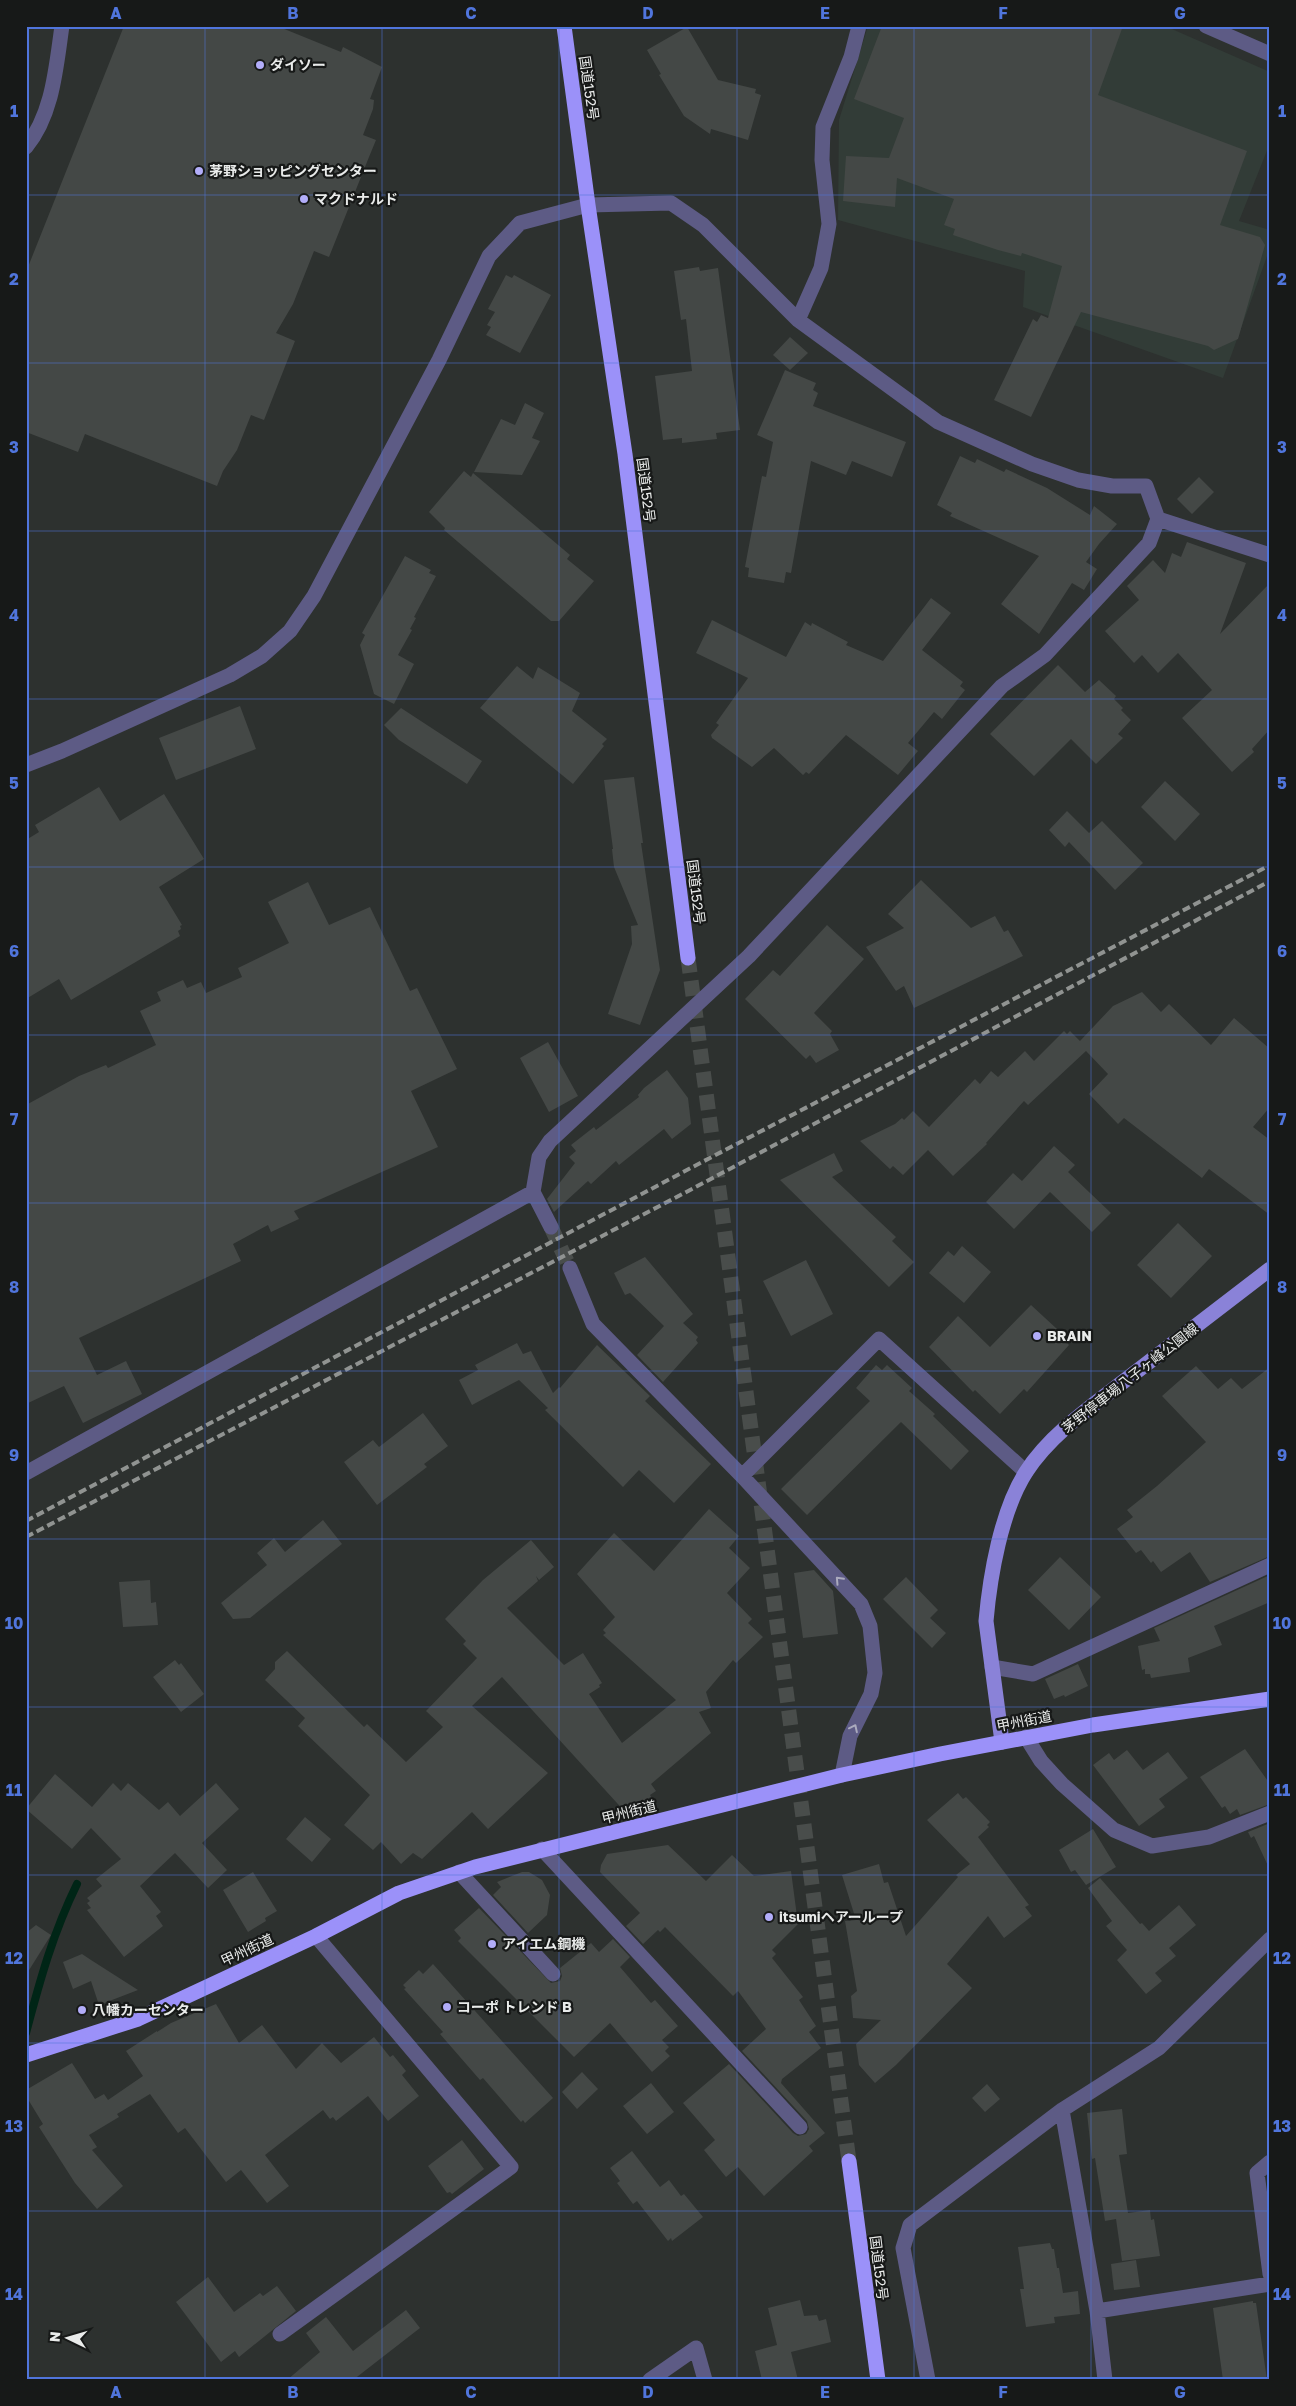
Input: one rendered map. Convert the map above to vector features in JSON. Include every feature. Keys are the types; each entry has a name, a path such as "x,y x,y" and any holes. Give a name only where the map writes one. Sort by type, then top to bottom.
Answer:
{"highway":[{"name":"国道152号","path":"564,26 625,454 688,958"},
{"name":"甲州街道","path":"26,2055 138,2019 316,1936 399,1892 459,1872 542,1849 842,1775 1093,1725 1270,1699"},
{"name":"国道152号","path":"849,2161 878,2380"}],"main road":[{"name":"茅野停車場八子ヶ峰公園線","path":"1002,1742 986,1621 995,1558 1006,1517 1026,1472 1067,1426 1270,1268"}],"street":[{"path":"26,147 34,138 49,102 62,26"},
{"path":"798,320 822,268 829,224 822,160 822,127 851,57 859,26"},
{"path":"1206,26 1270,54"},
{"path":"26,765 62,751 230,675 262,656 290,631 314,596 438,360 489,256 520,223 588,205 671,203 703,224 798,320 938,422 1032,464 1078,480 1112,486 1146,486 1158,519 1149,543 1045,655 1002,686 749,956 550,1141 539,1157 533,1192 551,1227"},
{"path":"1158,519 1270,555"},
{"path":"26,1473 533,1192"},
{"path":"570,1268 593,1324 742,1476 861,1604 870,1626 875,1673 871,1694 850,1736 842,1775"},
{"path":"742,1476 879,1339 1026,1472"},
{"path":"992,1667 1033,1674 1270,1565"},
{"path":"1026,1737 1041,1761 1062,1784 1114,1830 1152,1846 1208,1837 1270,1813"},
{"path":"542,1849 800,2126"},
{"path":"459,1872 552,1974"},
{"path":"280,2334 511,2167 316,1936"},
{"path":"928,2380 903,2248 910,2225 1062,2110 1158,2048 1270,1939"},
{"path":"1062,2110 1097,2311 1105,2380"},
{"path":"1270,2162 1257,2173 1270,2274"},
{"path":"1097,2311 1270,2284"},
{"path":"650,2380 696,2348 705,2380"}],"shaded area":[{"path":"868,26 1165,26 1270,72 1270,143 1239,221 1270,230 1270,248 1223,378 1023,307 1025,271 838,220 839,120"}],"building":[{"name":"茅野ショッピングセンター","path":"124,26 277,26 341,52 343,47 382,67 370,99 374,100 373,109 363,135 376,140 329,257 314,251 293,304 276,333 295,341 264,420 251,415 237,450 223,471 217,486 85,434 78,452 26,432 26,272"},
{"path":"882,26 1123,26 1098,95 1247,151 1220,225 1260,237 1265,245 1238,339 1214,350 1208,346 1081,312 1031,417 994,400 1033,319 1037,322 1041,315 1048,318 1062,266 1022,253 1021,256 998,250 953,235 955,229 944,225 954,199 897,178 895,207 843,201 846,156 889,158 904,118 854,99"},
{"path":"687,27 718,80 756,89 755,93 761,95 748,140 711,129 710,134 684,116 659,75 661,74 647,50"},
{"path":"699,267 700,271 718,268 740,430 716,433 717,439 682,443 682,438 663,440 655,376 692,371 686,319 681,320 674,271"},
{"path":"506,275 512,278 514,275 551,295 520,353 486,335 491,327 487,325 495,312 488,309"},
{"path":"790,337 808,353 790,370 773,355"},
{"path":"785,370 816,383 813,390 818,393 813,406 906,442 892,477 852,461 846,475 811,461 791,573 786,572 784,583 748,577 749,568 745,567 762,476 766,477 773,442 757,435"},
{"path":"525,403 544,413 532,438 540,441 522,475 474,472 501,419 515,425"},
{"path":"960,456 975,463 977,459 1004,472 1006,469 1047,488 1090,515 1094,506 1117,524 1086,562 1097,569 1084,590 1072,583 1039,634 1001,604 1039,556 950,516 952,513 937,505"},
{"path":"464,471 471,477 473,473 570,555 567,559 594,581 559,621 551,621 444,530 445,528 429,512"},
{"path":"1199,477 1214,492 1192,514 1177,499"},
{"path":"1187,542 1246,563 1220,634 1270,583 1270,729 1252,749 1254,752 1232,772 1182,718 1212,690 1178,653 1158,673 1142,655 1134,663 1105,631 1139,600 1127,586 1153,560 1165,573 1172,553 1181,557"},
{"path":"405,556 431,570 429,573 436,576 414,617 416,618 410,629 412,630 398,655 414,664 394,704 374,694 360,645 365,635 362,633"},
{"path":"931,598 951,613 922,650 963,682 960,686 965,690 942,719 934,712 908,743 918,751 898,775 846,735 809,774 806,772 803,775 774,748 752,767 712,738 711,735 719,725 716,723 748,678 696,653 712,620 786,657 805,622 811,626 812,623 848,642 846,645 883,661"},
{"path":"1058,665 1085,692 1099,680 1116,696 1114,699 1131,720 1118,734 1123,738 1096,764 1071,739 1034,776 990,734"},
{"path":"517,666 533,679 538,667 580,693 572,711 607,739 602,744 604,746 573,784 480,708"},
{"path":"240,706 256,749 176,780 159,738"},
{"path":"401,708 482,761 467,784 399,740 384,725"},
{"path":"634,777 643,843 641,843 660,970 640,1025 608,1014 632,944 631,926 638,925 614,867 604,780"},
{"path":"1165,781 1200,814 1175,841 1141,807"},
{"path":"99,787 120,821 164,794 204,859 159,887 182,925 178,931 180,936 71,1000 59,979 26,999 26,840 39,832 35,825"},
{"path":"1067,811 1089,833 1102,821 1143,863 1115,890 1069,842 1065,847 1049,830"},
{"path":"921,880 971,928 995,916 1004,932 1008,930 1023,956 914,1008 904,986 896,991 866,947 904,928 888,914"},
{"path":"308,882 329,925 370,907 410,991 417,988 457,1069 411,1091 438,1147 294,1211 299,1219 271,1232 268,1225 233,1244 241,1261 79,1338 97,1375 126,1361 142,1394 83,1423 64,1386 26,1404 26,1105 79,1076 106,1065 108,1068 156,1045 140,1011 161,1001 157,992 183,980 187,988 201,982 206,993 242,977 238,968 289,943 268,902"},
{"path":"827,925 864,959 814,1013 832,1031 830,1034 839,1050 816,1063 810,1055 806,1059 745,999 773,970 780,976"},
{"path":"1142,992 1161,1012 1169,1004 1211,1045 1234,1018 1270,1049 1270,1107 1253,1127 1270,1140 1270,1215 1209,1169 1202,1178 1124,1118 1118,1124 1089,1094 1108,1074 1086,1051 1028,1105 1024,1101 987,1144 953,1176 928,1150 903,1175 893,1166 890,1169 860,1141 895,1124 902,1118 904,1120 913,1111 929,1127 975,1079 980,1084 991,1071 998,1077 1025,1051 1034,1061 1064,1031 1067,1034 1070,1031 1080,1041 1113,1006"},
{"path":"548,1042 578,1096 549,1112 520,1058"},
{"path":"667,1070 688,1098 691,1124 672,1139 664,1129 619,1165 616,1161 591,1184 588,1181 554,1212 547,1199 575,1163 569,1157 576,1151 571,1145 594,1127 596,1130 639,1097 638,1095 644,1088"},
{"path":"1054,1146 1075,1165 1068,1172 1111,1213 1092,1232 1050,1192 1014,1229 986,1202 1013,1173 1022,1181"},
{"path":"834,1153 843,1171 832,1177 896,1237 892,1241 914,1262 889,1287 780,1180"},
{"path":"1178,1223 1212,1256 1171,1298 1137,1265"},
{"path":"962,1246 991,1272 964,1303 929,1273 948,1251 954,1256"},
{"path":"645,1257 693,1314 683,1323 698,1337 696,1340 698,1343 663,1382 637,1355 664,1326 630,1293 625,1295 614,1273"},
{"path":"806,1260 833,1314 791,1336 763,1281"},
{"path":"1031,1305 1070,1341 1067,1343 1069,1345 1027,1392 1024,1389 1000,1414 975,1390 973,1392 929,1347 958,1316 990,1347"},
{"path":"517,1343 523,1354 531,1351 553,1393 560,1388 597,1345 650,1396 645,1401 711,1464 674,1503 639,1470 623,1487 545,1410 548,1408 519,1380 472,1405 459,1380 478,1370 475,1365"},
{"path":"876,1365 882,1370 887,1365 912,1388 909,1391 935,1414 933,1416 969,1451 951,1470 901,1422 807,1515 781,1489 870,1401 856,1388"},
{"path":"1196,1366 1218,1389 1231,1378 1242,1389 1270,1367 1270,1556 1210,1582 1190,1552 1161,1572 1141,1550 1136,1553 1117,1529 1133,1517 1127,1510 1206,1442 1162,1396"},
{"path":"423,1413 448,1446 424,1464 427,1467 377,1505 344,1462 373,1440 379,1447"},
{"path":"709,1509 739,1536 729,1548 750,1568 727,1593 752,1619 748,1623 763,1637 736,1663 733,1660 706,1692 711,1708 699,1712 711,1733 651,1784 656,1791 650,1795 653,1800 627,1814 502,1677 472,1706 548,1773 488,1829 472,1812 422,1859 413,1853 401,1864 381,1842 373,1850 344,1825 370,1795 298,1726 305,1718 265,1680 275,1669 275,1662 287,1651 364,1727 367,1724 406,1762 443,1727 426,1711 477,1658 463,1644 466,1641 445,1619 483,1580 531,1540 554,1567 539,1580 536,1576 538,1581 507,1608 564,1665 583,1653 602,1683 599,1685 600,1687 589,1694 622,1743 676,1700 603,1635 606,1633 603,1630 615,1617 577,1574 614,1533 654,1571"},
{"path":"323,1520 342,1544 250,1618 233,1619 221,1603 267,1565 257,1553 274,1538 285,1552"},
{"path":"1060,1557 1101,1597 1069,1630 1028,1590"},
{"path":"814,1570 833,1591 838,1634 803,1638 794,1573"},
{"path":"1270,1575 1270,1602 1214,1626 1222,1645 1188,1658 1190,1672 1151,1678 1150,1674 1145,1674 1145,1669 1142,1670 1138,1646 1160,1641 1154,1628"},
{"path":"906,1577 938,1610 930,1618 946,1633 932,1648 883,1599"},
{"path":"150,1580 151,1603 156,1602 158,1625 123,1627 119,1582"},
{"path":"175,1660 179,1665 181,1663 204,1694 181,1712 153,1677"},
{"path":"1078,1664 1088,1686 1065,1697 1064,1695 1054,1699 1045,1679"},
{"path":"1245,1749 1270,1784 1270,1804 1240,1815 1237,1809 1230,1814 1225,1806 1222,1808 1200,1777"},
{"path":"1127,1750 1143,1770 1168,1752 1188,1778 1159,1799 1165,1807 1139,1826 1093,1765 1109,1753 1114,1760"},
{"path":"55,1774 92,1807 113,1783 121,1791 128,1783 159,1810 168,1802 180,1816 216,1783 239,1809 202,1843 227,1870 208,1888 175,1853 140,1886 161,1912 156,1916 163,1926 124,1957 87,1910 91,1908 87,1903 90,1901 87,1898 102,1886 96,1879 121,1859 91,1828 72,1849 26,1809"},
{"path":"958,1793 963,1799 966,1797 990,1822 987,1825 989,1827 978,1837 1029,1905 1025,1907 1032,1916 1004,1938 988,1916 947,1964 972,1988 896,2065 875,2083 859,2065 856,2044 881,2020 853,2018 851,1996 857,1991 845,1921 856,1920 842,1875 879,1864 884,1883 888,1882 906,1936 958,1877 956,1875 970,1864 927,1820"},
{"path":"305,1817 331,1839 312,1862 286,1839"},
{"path":"1270,1823 1270,1870 1254,1836 1251,1838 1248,1832"},
{"path":"1093,1829 1116,1867 1086,1885 1075,1870 1071,1872 1059,1850"},
{"path":"668,1845 706,1881 732,1855 754,1876 791,1871 798,1924 772,1950 776,1954 772,1958 803,1997 799,2000 816,2026 809,2032 821,2048 782,2079 781,2083 825,2133 809,2146 813,2151 764,2196 738,2167 726,2177 704,2150 715,2140 683,2103 729,2064 793,2133 798,2136 806,2134 809,2129 807,2121 742,2051 766,2029 738,1991 733,1996 665,1927 660,1932 658,1930 643,1944 626,1926 640,1913 600,1872 601,1865 607,1854"},
{"path":"253,1872 277,1911 265,1918 266,1921 248,1932 223,1890"},
{"path":"522,1872 529,1872 542,1880 550,1895 547,1915 528,1933 493,1895 501,1887 497,1882"},
{"path":"1100,1878 1140,1924 1142,1923 1149,1931 1179,1905 1196,1925 1169,1948 1176,1956 1155,1973 1162,1981 1146,1994 1117,1960 1127,1950 1106,1926 1112,1921 1088,1888"},
{"path":"479,1908 551,1983 560,1981 562,1976 560,1968 591,1943 599,1952 613,1939 630,1957 620,1967 651,2003 655,2000 678,2026 662,2040 669,2047 665,2051 670,2056 652,2072 610,2023 574,2057 458,1941 461,1938 454,1930"},
{"path":"36,1925 51,1935 26,1975 26,1933"},
{"path":"82,1954 138,1990 99,2005 91,1981 73,1989 63,1962"},
{"path":"433,1964 553,2098 525,2123 523,2120 521,2122 483,2078 480,2080 440,2034 443,2032 404,1989 406,1988 403,1985 419,1970 423,1974"},
{"path":"216,2004 239,2043 262,2025 296,2069 322,2043 341,2063 374,2037 390,2057 393,2055 406,2071 402,2075 419,2096 388,2121 368,2096 336,2121 333,2117 330,2119 323,2110 265,2155 289,2186 267,2203 241,2170 226,2182 185,2128 178,2133 150,2094 117,2114 119,2117 89,2135 97,2147 92,2150 123,2186 97,2209 75,2183 39,2127 43,2124 26,2096 26,2090 72,2063 95,2099 104,2094 108,2100 143,2076 126,2051 171,2023"},
{"path":"582,2072 598,2089 577,2109 562,2092"},
{"path":"651,2083 674,2112 647,2134 623,2106"},
{"path":"987,2084 1000,2099 985,2112 972,2098"},
{"path":"1122,2109 1127,2154 1119,2155 1128,2213 1150,2210 1151,2220 1154,2219 1160,2256 1122,2261 1116,2219 1105,2221 1095,2158 1092,2159 1087,2113"},
{"path":"462,2140 484,2169 452,2194 450,2192 447,2193 428,2166"},
{"path":"632,2151 660,2187 669,2180 681,2196 684,2194 703,2217 672,2241 671,2238 668,2241 637,2201 633,2204 617,2183 620,2181 610,2168"},
{"path":"1050,2243 1052,2249 1054,2249 1057,2268 1059,2268 1063,2293 1078,2291 1080,2314 1054,2317 1055,2323 1026,2327 1020,2289 1024,2289 1018,2247"},
{"path":"1136,2260 1140,2287 1114,2290 1111,2264"},
{"path":"208,2277 234,2312 260,2293 263,2296 277,2286 296,2311 239,2357 235,2351 221,2362 176,2302"},
{"path":"800,2300 804,2316 817,2315 819,2321 826,2319 831,2342 791,2352 798,2380 762,2380 755,2351 777,2345 768,2308"},
{"path":"1253,2301 1253,2303 1256,2303 1267,2380 1223,2380 1213,2308"},
{"path":"406,2310 420,2328 353,2380 287,2380 320,2352 306,2333 326,2317 353,2351"}],"waterway":[{"path":"26,2033 54,1939 77,1884"}],"tunnel":[{"path":"688,958 849,2161"},
{"path":"551,1227 570,1268"}],"railway":[{"path":"26,1521 685,1171 1270,865"},
{"path":"26,1537 692,1189 1270,881"}],"place":[{"name":"ダイソー","path":"260,65"},
{"name":"茅野ショッピングセンター","path":"199,171"},
{"name":"マクドナルド","path":"304,199"},
{"name":"BRAIN","path":"1037,1336"},
{"name":"itsumiヘアーループ","path":"769,1917"},
{"name":"アイエム鋼機","path":"492,1944"},
{"name":"コーポ トレンド B","path":"447,2007"},
{"name":"八幡カーセンター","path":"82,2010"}]}
